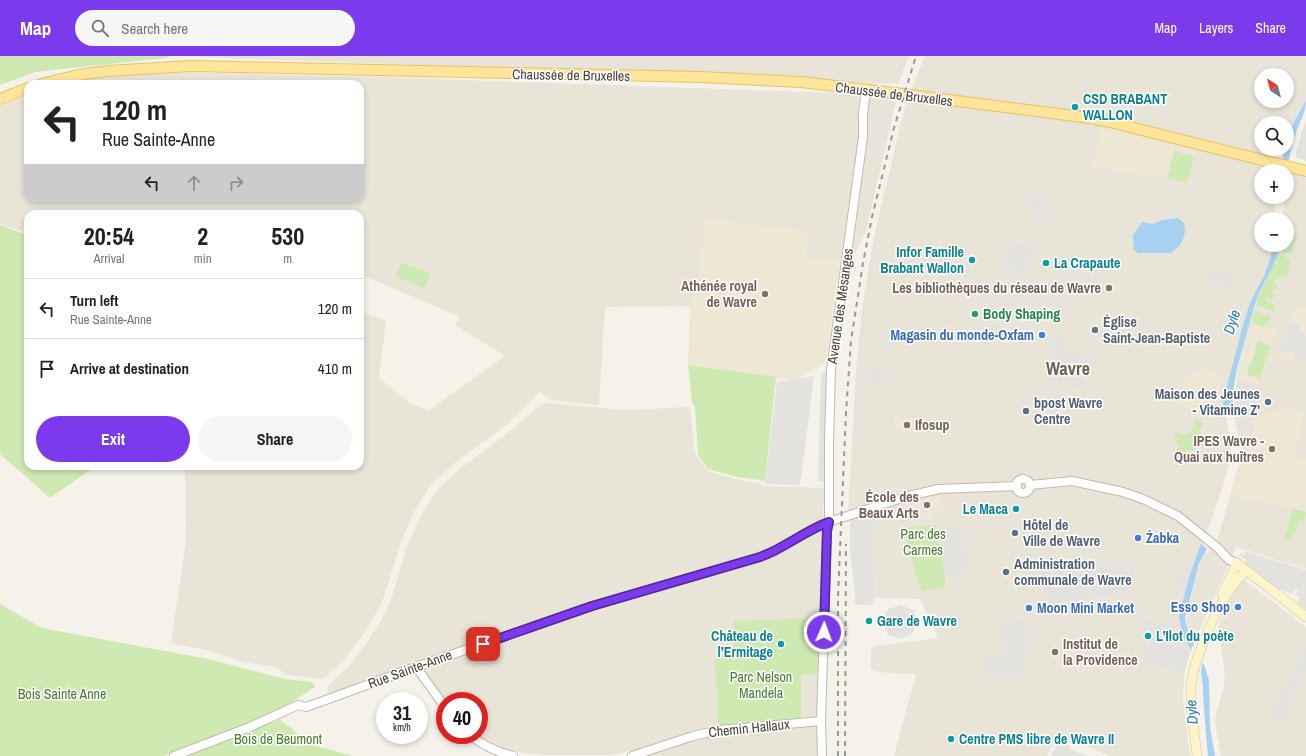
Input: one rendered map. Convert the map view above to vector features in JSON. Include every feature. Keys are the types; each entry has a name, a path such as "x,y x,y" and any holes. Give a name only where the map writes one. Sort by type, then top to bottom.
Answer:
{"main road":[{"name":"Chaussée de Bruxelles","path":"57,80 78,75 108,71 191,66 780,80 895,93 1100,120 1306,171"},
{"path":"0,99 24,90"},
{"path":"1220,605 1221,596 1236,563 1306,617"},
{"path":"1197,756 1191,700 1193,672 1196,657 1220,605 1232,586 1246,571"}],"street":[{"name":"Avenue des Mésanges","path":"822,756 821,721 829,522 831,370 863,137 863,114 866,90"},
{"name":"Rue Sainte-Anne","path":"174,756 250,727 298,705 306,707 592,606 760,557 781,548 820,525 908,496 939,489 1017,486 1019,491 1023,493 1029,490 1030,485 1072,481 1123,492 1143,499 1178,516 1230,560 1236,563"},
{"path":"416,667 436,695"},
{"name":"Chemin Hallaux","path":"632,756 693,736 719,730 821,721"},
{"path":"483,744 498,752 513,756"}],"shaded area":[{"path":"909,56 898,84 201,57"},
{"path":"925,56 1306,56 1306,99 1294,124 1294,116 1254,116 1254,154 1111,118 910,92"},
{"path":"168,72 381,77 866,94 897,98 866,231 850,264 805,258 809,233 706,219 698,282 690,306 605,307 599,405 551,400 540,392 505,426 456,462 431,485 417,506 401,541 384,597 375,615 363,635 344,660 323,679 286,675 276,667 243,662 207,650 171,643 186,541 185,470 364,470 364,313 386,321 379,378 408,402 428,411 505,356 455,325 460,317 364,276 364,210 24,210 24,232 0,224 0,106 24,97 24,202 364,202 364,80 89,80 116,75"},
{"path":"907,98 1089,121 1262,164 1254,164 1254,204 1275,204 1276,212 1254,212 1254,252 1273,252 1264,277 1256,292 1225,412 1231,454 1228,468 1208,529 1200,544 1183,605 1186,641 1191,650 1184,674 1183,702 1190,756 1109,756 1077,741 1058,735 1047,756 894,756 916,674 873,671 871,667 871,650 875,646 938,638 920,599 875,598 872,506 848,513 856,372 862,308 874,236"},
{"path":"1306,121 1306,161 1295,157"},
{"path":"1106,127 1195,150 1187,183 1153,175 1152,177 1114,171 1114,169 1102,166 1100,170 1091,168 1102,129 1105,130"},
{"path":"1294,173 1306,176 1306,569 1236,547 1194,643 1187,627 1186,618 1194,585 1201,561 1218,538 1242,454 1233,411 1239,363 1257,296 1276,252 1294,252 1294,212 1283,212 1284,204 1294,204"},
{"path":"1026,193 1047,197 1044,213 1039,214 1040,216 1034,215 1034,210 1029,209 1028,200 1025,199"},
{"name":"Athénée royal de Wavre","path":"706,219 809,233 805,258 840,262 826,362 794,381 688,365 690,306 698,282"},
{"path":"1009,241 1033,247 1026,272 1001,268"},
{"path":"1211,269 1236,275 1232,281 1232,290 1228,289 1226,284 1209,279"},
{"path":"1296,305 1306,309 1306,364 1276,357"},
{"path":"1290,321 1302,325 1300,330 1306,337 1306,362 1293,358 1294,354 1289,350 1286,353 1278,353"},
{"path":"1254,323 1277,331 1257,384 1237,381 1240,363"},
{"path":"1055,331 1062,337 1068,353 1072,356 1075,352 1092,357 1094,362 1081,390 1047,379"},
{"path":"867,366 885,368 883,383 866,382"},
{"path":"1199,368 1224,375 1214,413 1210,415 1177,404 1184,383 1190,375"},
{"path":"828,369 824,482 818,481 821,374"},
{"path":"814,376 800,485 765,484 777,382"},
{"path":"1238,382 1254,384 1253,392 1246,409 1234,411"},
{"path":"545,403 625,410 690,407 695,453 710,472 740,480 759,483 762,486 824,488 817,756 642,756 640,749 612,755 542,755 505,750 488,741 488,692 440,692 418,664 333,694 329,693 327,687 350,665 382,619 391,600 408,543 424,510 437,490 461,468 509,432 541,404"},
{"name":"IPES Wavre - Quai aux huîtres","path":"1292,407 1291,413 1303,411 1295,457 1306,459 1306,512 1230,496 1239,470 1241,470 1255,426 1253,425 1255,418"},
{"name":"Ifosup","path":"894,416 921,420 920,433 893,430"},
{"name":"École des Beaux Arts","path":"940,496 944,512 935,514 934,509 931,509 933,518 928,520 925,511 923,511 923,517 915,518 912,502 932,500 932,498"},
{"path":"872,513 875,598 871,605 855,605 850,550 850,520"},
{"path":"937,528 963,529 967,555 970,562 965,574 947,576"},
{"path":"1245,551 1306,570 1306,610 1296,603 1301,596 1298,597 1295,594 1298,590 1294,590 1292,594 1276,588 1244,562 1247,560 1239,556 1241,553 1244,555"},
{"path":"1188,560 1194,562 1185,590 1174,583"},
{"path":"1093,562 1132,562 1134,592 1049,603 1040,571"},
{"path":"1244,580 1306,627 1306,756 1221,756 1215,718 1224,686 1225,673 1218,627 1232,595"},
{"path":"901,605 913,610 917,620 913,633 900,639 888,635 882,621 888,609"},
{"path":"1025,619 1031,651 1023,657 1022,666 1027,667 1027,678 983,677 984,663 977,663 977,657 1005,657 1001,634 998,628 999,624 1002,622 1020,621"},
{"path":"1144,620 1174,625 1186,647 1189,656 1184,673 1143,662"},
{"path":"1305,646 1306,671 1300,679 1292,675"},
{"path":"1289,675 1300,680 1293,692 1287,710 1286,725 1269,716"},
{"path":"1059,742 1063,745 1069,745 1069,749 1087,756 1051,755"}],"green space":[{"path":"0,56 170,56 166,58 35,72 0,85"},
{"path":"1174,151 1194,156 1187,183 1167,178"},
{"path":"0,225 24,234 24,470 90,470 50,498 0,454"},
{"path":"1294,233 1298,234 1294,244"},
{"path":"1277,255 1291,259 1289,265 1291,266 1285,277 1280,276 1279,279 1275,278 1273,283 1278,285 1276,290 1273,290 1272,292 1275,294 1272,300 1267,298 1266,301 1275,305 1275,312 1256,305 1274,263 1278,264 1278,262 1275,261"},
{"path":"401,263 430,273 425,288 396,277"},
{"path":"1254,310 1271,317 1265,327 1252,322"},
{"path":"1258,341 1271,346 1259,379 1258,377 1247,376"},
{"path":"688,365 776,377 765,481 737,477 708,469 698,455 695,407 692,403"},
{"path":"1195,419 1203,422 1200,432 1203,434 1202,441 1198,440 1199,445 1196,445 1194,451 1186,450 1185,453 1177,450 1179,444 1176,443 1177,440 1174,439 1175,432 1186,436 1187,433 1191,434"},
{"path":"1293,509 1306,512 1304,522 1300,520 1296,533 1294,532 1291,541 1284,539"},
{"name":"Parc des Carmes","path":"936,525 945,575 945,587 922,591 918,583 904,528"},
{"name":"Bois Sainte Anne","path":"0,604 42,628 208,659 285,679 312,682 315,687 264,718 164,756 0,756"},
{"name":"Parc Nelson Mandela","path":"811,618 819,625 817,674 801,675 801,722 718,729 715,658 733,658 734,621"},
{"name":"Bois de Beumont","path":"280,720 313,745 353,756 185,756"}],"water":[{"path":"1306,100 1304,112 1294,139 1294,122"},
{"path":"1283,156 1290,156 1288,164 1281,164"},
{"path":"1178,218 1184,223 1185,232 1181,243 1171,253 1138,253 1134,250 1133,235 1142,222 1153,224 1162,220"},
{"path":"1271,252 1278,252 1258,295 1253,310 1236,374 1233,392 1233,411 1224,412 1223,401 1243,325 1250,303 1264,276"},
{"path":"1201,543 1207,549 1199,564 1185,618 1187,628 1194,643 1191,650 1182,635 1179,616 1189,578"},
{"path":"1203,662 1209,680 1210,727 1215,756 1208,756 1201,674"}],"railway":[{"path":"838,756 838,597 846,412 851,341 872,217 894,128 916,56"},
{"path":"845,756 846,544"}],"place":[{"name":"CSD BRABANT WALLON","path":"1075,107"},
{"name":"Infor Famille Brabant Wallon","path":"972,260"},
{"name":"La Crapaute","path":"1046,263"},
{"name":"Les bibliothèques du réseau de Wavre","path":"1109,288"},
{"name":"Athénée royal de Wavre","path":"765,294"},
{"name":"Body Shaping","path":"975,314"},
{"name":"Église Saint-Jean-Baptiste","path":"1095,330"},
{"name":"Magasin du monde-Oxfam","path":"1042,335"},
{"name":"Maison des Jeunes - Vitamine Z'","path":"1268,402"},
{"name":"bpost Wavre Centre","path":"1026,411"},
{"name":"Ifosup","path":"907,425"},
{"name":"IPES Wavre - Quai aux huîtres","path":"1272,449"},
{"name":"École des Beaux Arts","path":"927,505"},
{"name":"Le Maca","path":"1016,509"},
{"name":"Hôtel de Ville de Wavre","path":"1015,533"},
{"name":"Żabka","path":"1138,538"},
{"name":"Administration communale de Wavre","path":"1006,572"},
{"name":"Esso Shop","path":"1238,607"},
{"name":"Moon Mini Market","path":"1029,608"},
{"name":"Gare de Wavre","path":"869,621"},
{"name":"L’Ilot du poète","path":"1148,636"},
{"name":"Château de l’Ermitage","path":"781,644"},
{"name":"Institut de la Providence","path":"1055,652"},
{"name":"Centre PMS libre de Wavre II","path":"951,739"}],"district":[{"name":"Wavre","path":"1068,369"}],"route":[{"path":"483,644 592,606 760,557 775,551 814,528 829,522 827,531 824,632"}],"water label":[{"name":"Dyle","path":"1232,322"},
{"name":"Dyle","path":"1192,712"}]}
